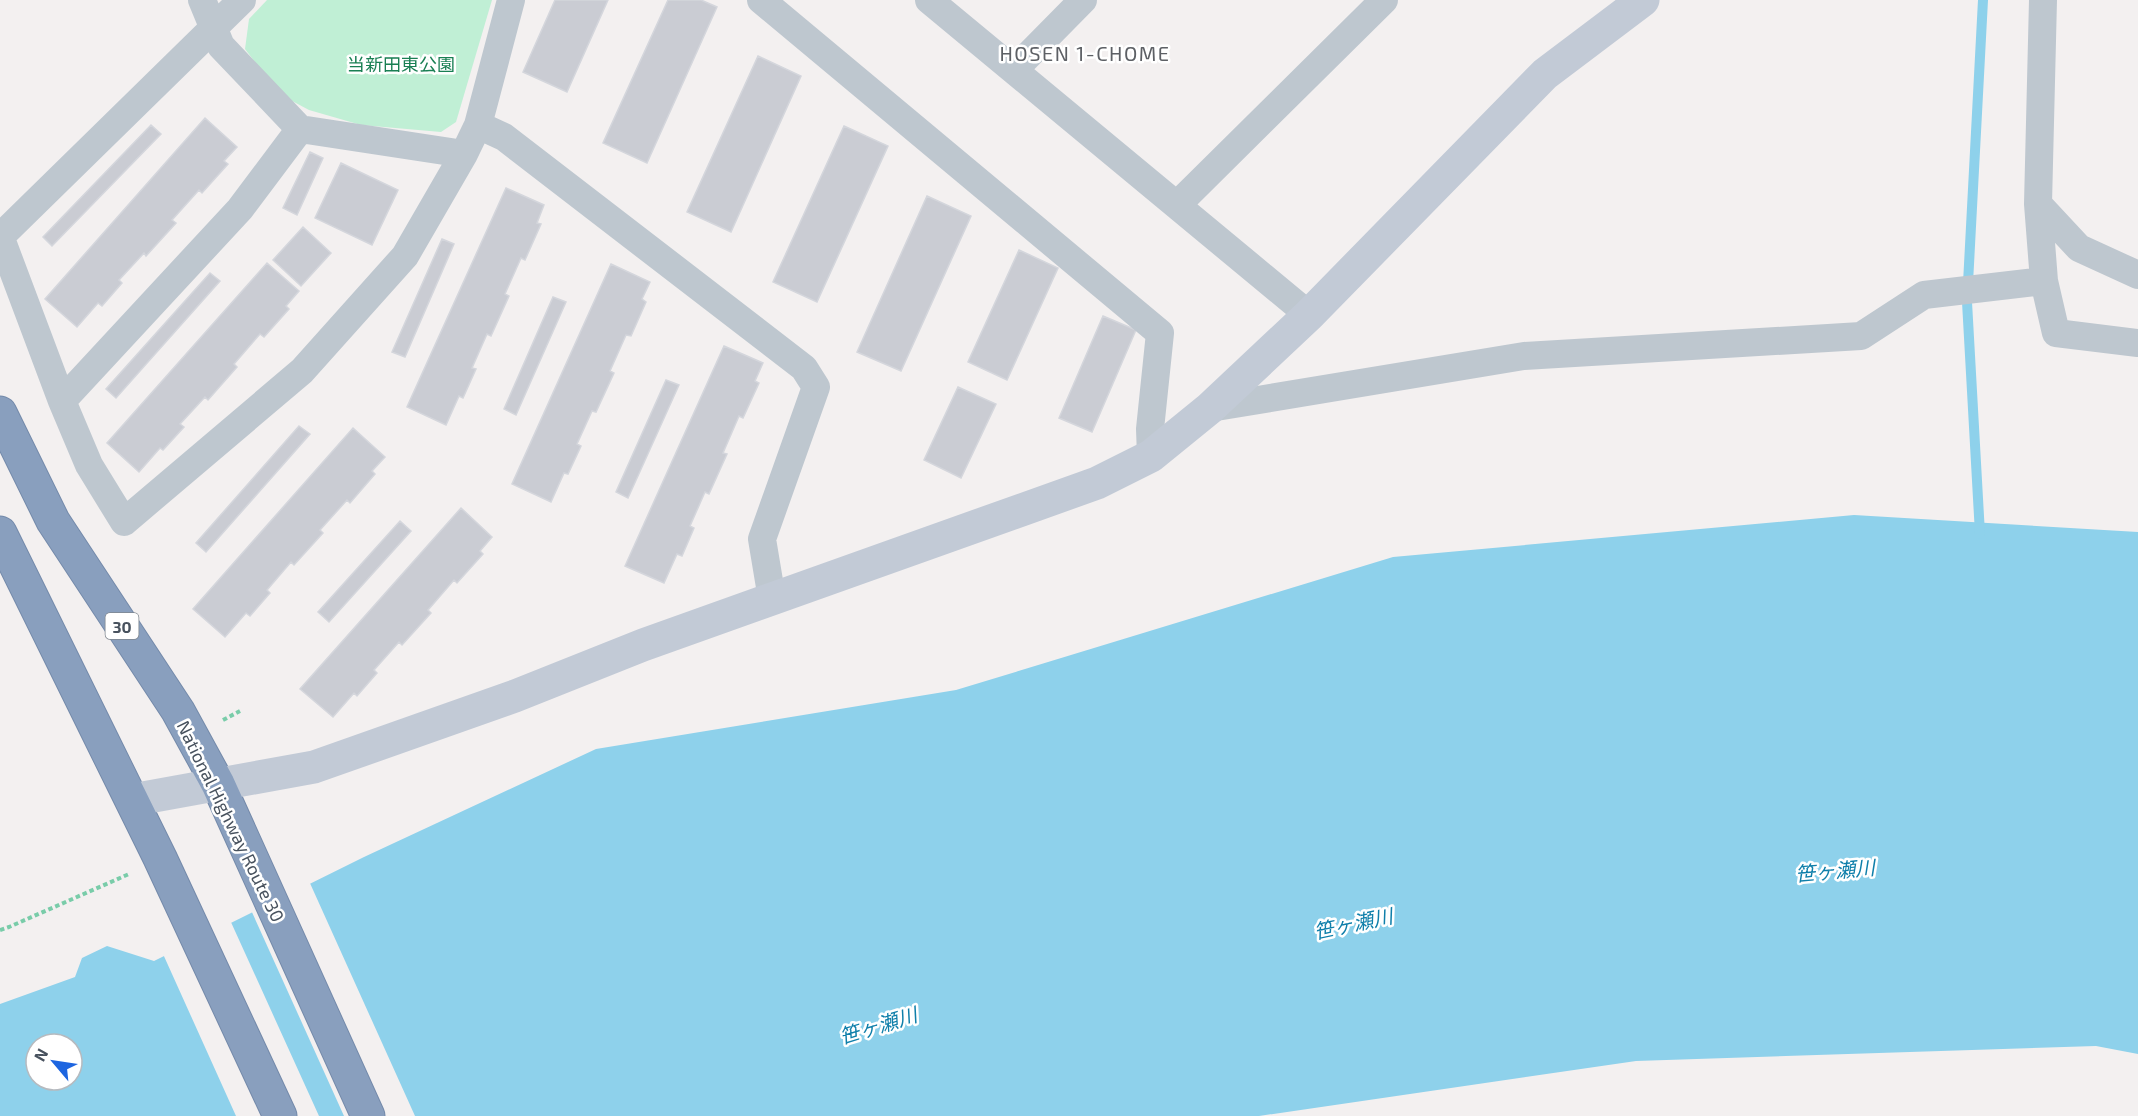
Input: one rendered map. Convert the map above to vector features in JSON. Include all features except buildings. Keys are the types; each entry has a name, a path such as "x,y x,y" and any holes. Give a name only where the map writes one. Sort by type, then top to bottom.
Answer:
{"highway":[{"name":"National Highway Route 30","path":"0,413 53,521 178,711 218,784 368,1116"},
{"path":"0,533 132,800 280,1116"}],"street":[{"path":"202,0 221,46 300,129 464,154"},
{"path":"242,0 0,237 62,402 89,465 124,522 302,371 405,256 464,154 478,125 511,0"},
{"path":"761,0 1160,333 1150,429 1151,456"},
{"path":"929,0 1309,315"},
{"path":"1014,70 1083,0"},
{"path":"1178,205 1384,0"},
{"path":"132,800 314,767 515,696 643,645 1097,483 1151,456 1210,408 1309,315 1545,74 1643,0"},
{"path":"2043,0 2038,204 2044,281 2056,333 2138,343"},
{"path":"478,125 504,137 804,368 816,387 762,539 772,599"},
{"path":"62,402 240,208 300,129"},
{"path":"2038,204 2079,248 2138,275"},
{"path":"1210,408 1524,356 1861,336 1924,295 2044,281"}],"path":[{"path":"0,930 132,873"}],"green space":[{"name":"当新田東公園","path":"267,0 492,0 456,122 441,132 361,125 309,110 279,94 245,49 249,19"}],"water":[{"name":"笹ヶ瀬川","path":"1854,515 2138,532 2138,1054 2096,1046 1636,1061 1259,1116 0,1116 0,1004 75,977 82,958 107,946 154,961 364,857 596,749 956,690 1393,557"}],"pier":[{"path":"309,881 415,1116 344,1116 251,910"},
{"path":"230,920 319,1116 236,1116 163,954"}],"waterway":[{"path":"1980,534 1967,302 1983,0"}],"district":[{"name":"HOSEN 1-CHOME","path":"1085,53"}]}
